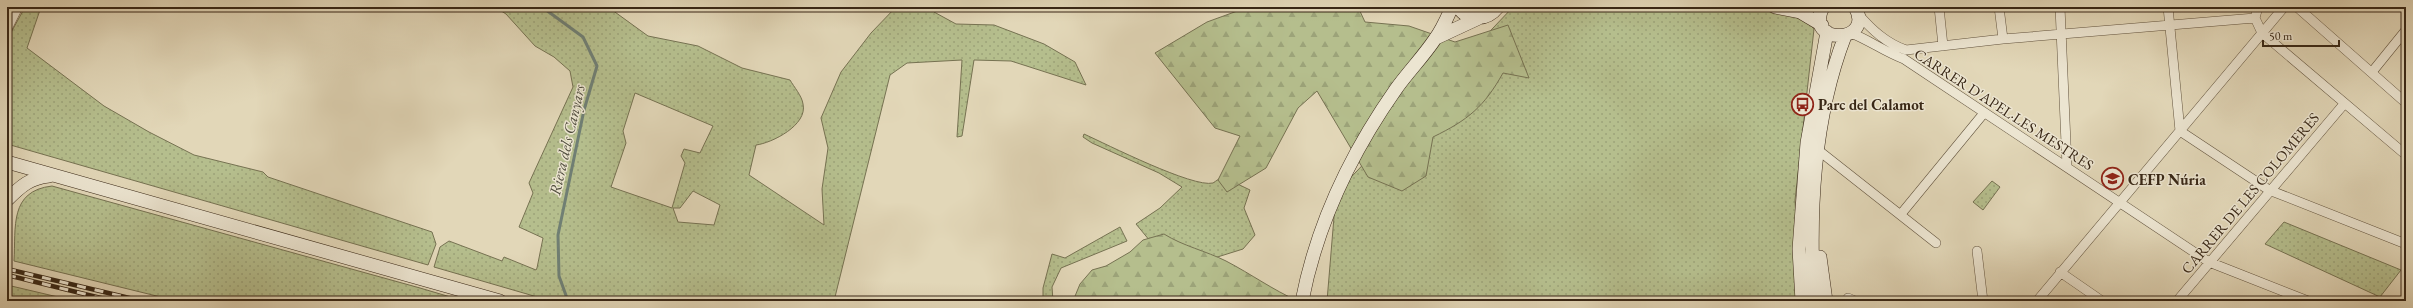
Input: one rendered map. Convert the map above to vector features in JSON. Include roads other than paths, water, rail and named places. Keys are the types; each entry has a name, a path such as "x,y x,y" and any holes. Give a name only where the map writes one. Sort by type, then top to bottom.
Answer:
{"street":[{"path":"7,29 18,7"},
{"path":"1302,301 1317,243 1336,193 1361,142 1397,88 1436,38 1452,7"},
{"path":"1458,7 1464,14 1479,18"},
{"path":"1436,38 1479,18 1487,17 1498,7"},
{"path":"1775,7 1800,12 1836,36 1848,34"},
{"path":"1800,12 1815,7"},
{"path":"1814,301 1808,211 1807,143 1824,29 1820,16 1823,7"},
{"path":"1939,7 1943,46"},
{"path":"1999,7 2002,39"},
{"path":"2060,7 2063,35 2067,166"},
{"path":"2168,7 2180,131"},
{"path":"2258,7 2255,18 2262,33 2406,155"},
{"path":"2037,301 2284,7"},
{"path":"2297,7 2406,103"},
{"path":"1856,9 1874,32 1905,55 1943,46 2002,39 2255,18"},
{"path":"1802,301 1799,249 1808,211 1830,78 1848,34 1857,26 1856,9"},
{"path":"2372,72 2406,30"},
{"name":"CARRER D'APEL·LES MESTRES","path":"1848,34 1871,41 1905,55 1984,113 2067,166 2119,203 2209,262 2308,301"},
{"name":"CARRER DE LES COLOMERES","path":"2177,301 2269,190 2344,104"},
{"path":"1901,214 1984,113"},
{"path":"2180,131 2269,190 2406,244"},
{"path":"1818,150 1936,243"},
{"path":"7,162 52,176 500,301"},
{"path":"8,199 28,181 35,178 52,176"},
{"path":"1808,211 1826,301"},
{"path":"1977,252 1983,301"},
{"path":"2060,272 2102,301"}],"waterway":[{"name":"Riera dels Canyars","path":"542,7 583,37 597,66 584,110 558,235 559,276 568,301"}],"railway":[{"path":"7,269 142,301"},
{"path":"7,275 113,301"}],"place":[{"name":"Parc del Calamot","path":"1803,104"},
{"name":"CEFP Núria","path":"2113,179"}]}
